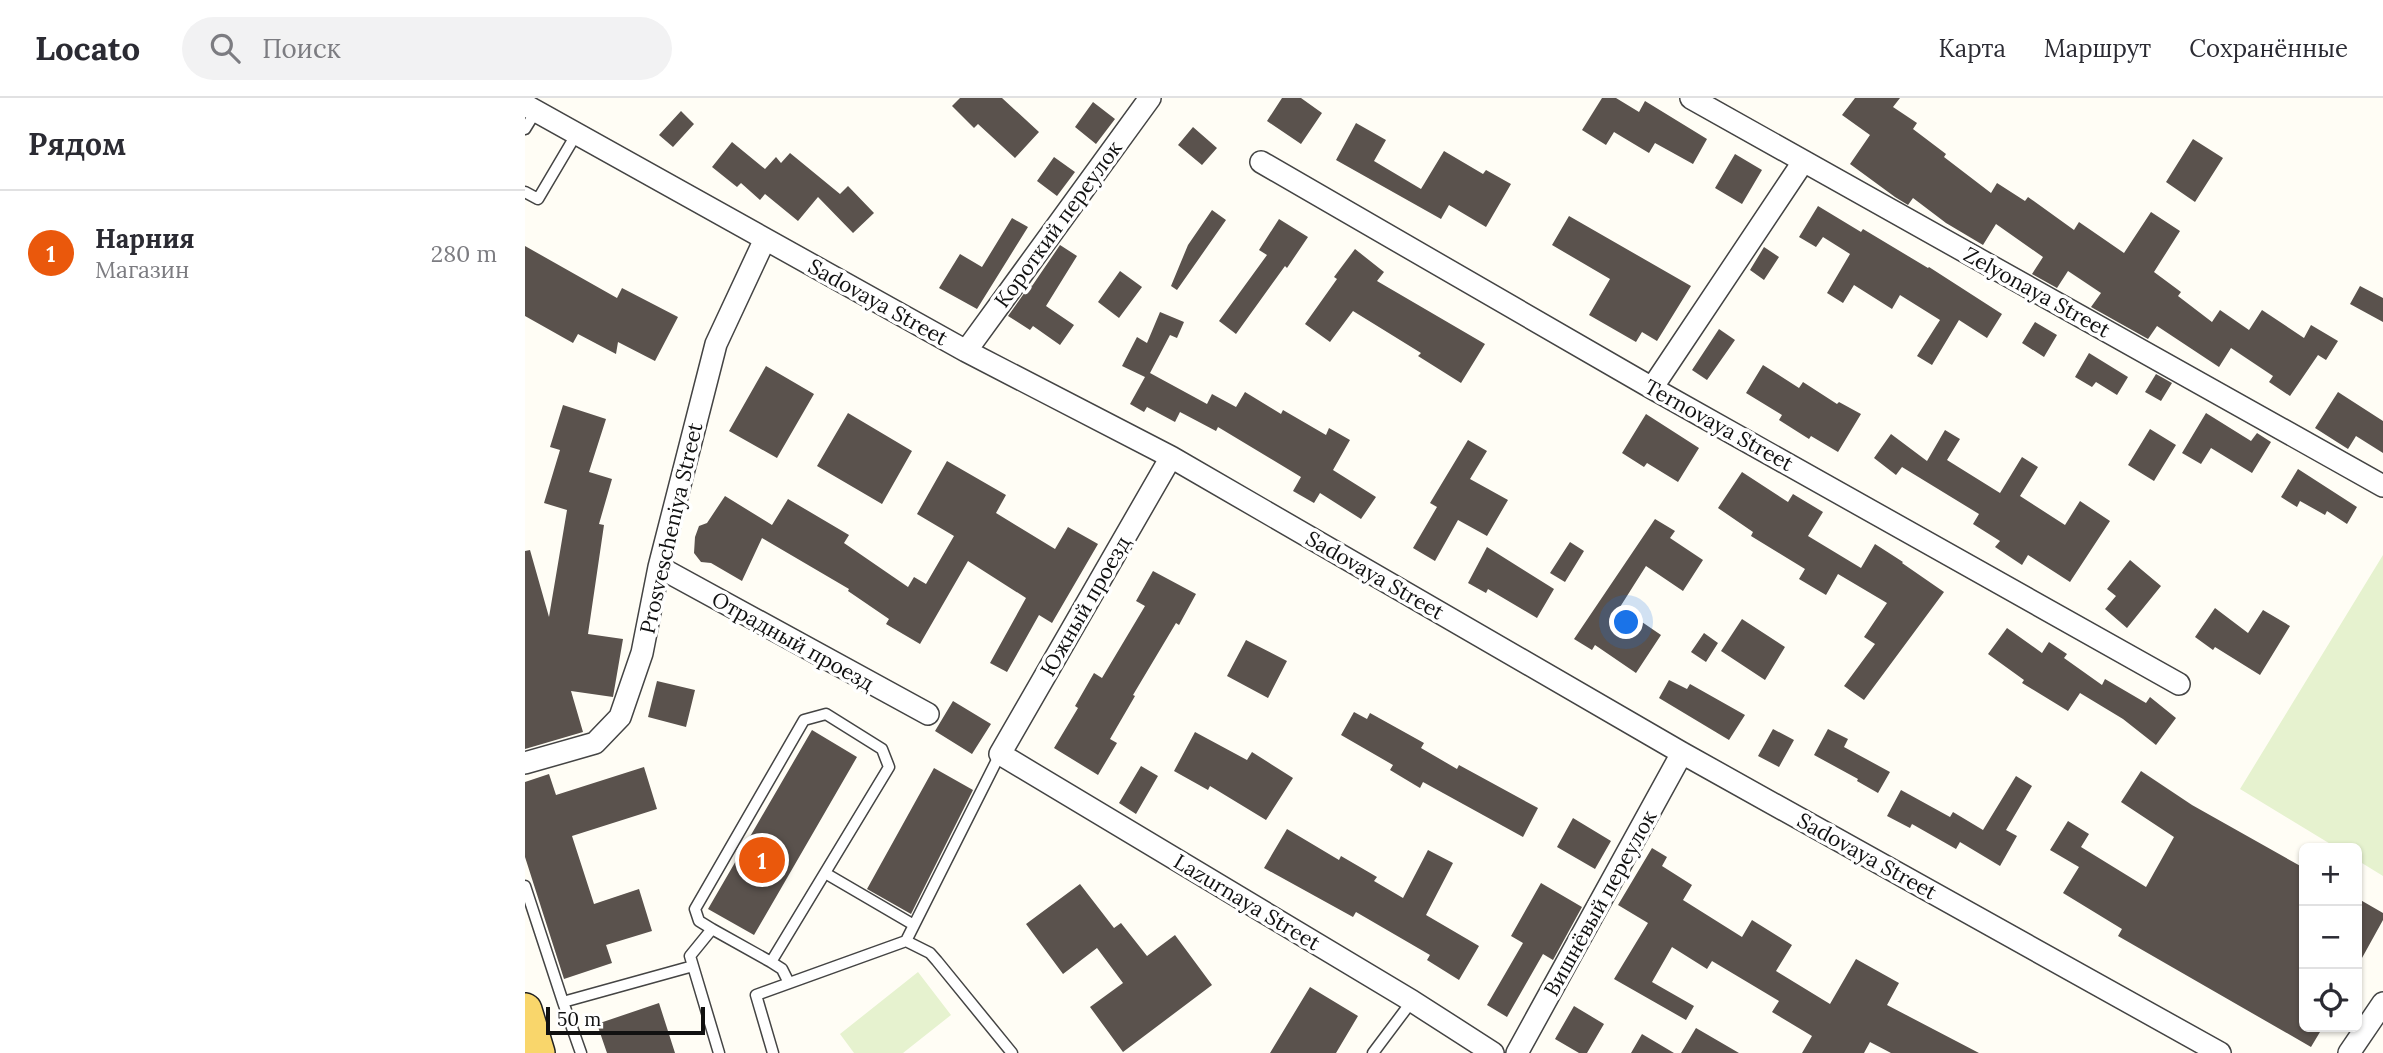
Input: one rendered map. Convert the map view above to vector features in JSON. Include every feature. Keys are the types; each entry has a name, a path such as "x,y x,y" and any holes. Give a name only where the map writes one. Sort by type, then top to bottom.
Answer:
{"main road":[{"path":"525,1010 538,1053"}],"street":[{"name":"Короткий переулок","path":"966,351 1150,98"},
{"name":"Zelyonaya Street","path":"1691,98 2383,486"},
{"name":"Sadovaya Street","path":"531,108 966,351 1171,457 1682,753 2220,1053"},
{"name":"Ternovaya Street","path":"1261,162 1652,388 2179,684"},
{"path":"1652,388 1803,162"},
{"name":"Prosvescheniya Street","path":"525,763 595,743 620,717 642,653 659,567 716,344 765,239"},
{"name":"Южный проезд","path":"1000,754 1171,457"},
{"name":"Отрадный проезд","path":"659,567 928,714"},
{"name":"Вишнёвый переулок","path":"1517,1053 1682,753"},
{"name":"Lazurnaya Street","path":"1000,754 1412,1001 1493,1053"},
{"path":"2349,1053 2383,1003"}],"lane":[{"path":"525,129 531,108"},
{"path":"525,192 538,200 577,133"},
{"path":"771,962 889,767 881,749 826,714 804,720 695,909 699,921 782,969 789,983"},
{"path":"773,1053 756,995 906,941 1000,754"},
{"path":"825,873 914,925"},
{"path":"525,886 581,1053"},
{"path":"712,929 690,956 719,1053"},
{"path":"906,941 930,953 1012,1053"},
{"path":"563,1002 693,966"},
{"path":"1373,1053 1412,1001"}],"green space":[{"path":"2383,555 2383,876 2362,863 2362,843 2329,843 2240,789"},
{"path":"918,972 951,1015 903,1053 854,1053 840,1034"}],"building":[{"path":"960,98 1002,98 1039,132 1015,158 978,124 974,128 952,106"},
{"path":"1282,98 1301,98 1322,113 1301,144 1267,121"},
{"path":"1602,98 1616,98 1639,112 1645,101 1707,139 1693,164 1655,143 1649,153 1614,132 1606,145 1582,130"},
{"path":"1855,98 1900,98 1893,107 1917,123 1913,129 1991,193 1997,183 2025,201 2028,197 2074,230 2079,222 2124,253 2151,212 2180,231 2154,272 2181,292 2178,296 2212,322 2220,310 2249,330 2262,310 2304,338 2311,325 2338,341 2326,360 2318,355 2290,396 2269,382 2273,376 2231,348 2219,367 2157,326 2148,339 2091,307 2101,293 2068,271 2057,288 2032,274 2043,257 1996,224 1983,245 1946,223 1913,198 1908,205 1850,164 1870,135 1842,115"},
{"path":"1093,102 1115,119 1096,144 1075,127"},
{"path":"681,111 694,124 673,147 659,135"},
{"path":"1356,123 1386,140 1374,161 1421,189 1444,151 1483,174 1486,170 1511,184 1486,227 1449,205 1441,219 1336,160"},
{"path":"1193,127 1217,148 1202,165 1178,145"},
{"path":"2193,139 2223,158 2195,202 2166,182"},
{"path":"732,142 765,169 776,157 781,163 790,153 840,194 848,186 874,213 853,233 818,197 798,221 765,194 760,200 741,183 737,187 712,167"},
{"path":"1735,154 1762,170 1742,204 1715,188"},
{"path":"1054,157 1075,172 1057,196 1037,181"},
{"path":"1818,206 1929,267 2002,314 1987,338 1959,320 1932,365 1917,356 1940,320 1900,295 1892,309 1854,285 1843,303 1827,293 1850,254 1823,237 1816,247 1799,237"},
{"path":"1212,210 1226,220 1177,290 1171,286 1188,245"},
{"path":"1569,216 1691,286 1657,341 1642,332 1636,342 1589,315 1610,279 1552,245"},
{"path":"1012,218 1028,227 977,309 939,288 960,254 982,267"},
{"path":"1279,219 1308,237 1236,334 1219,321 1267,255 1259,250"},
{"path":"1060,245 1077,256 1046,306 1074,325 1060,345 1033,326 1030,330 1008,316"},
{"path":"525,246 617,298 622,288 678,317 655,361 618,342 616,354 578,334 573,343 525,316"},
{"path":"1764,247 1779,257 1764,280 1750,270"},
{"path":"1355,249 1384,272 1377,281 1485,344 1461,383 1418,356 1421,353 1353,311 1330,342 1305,324"},
{"path":"1120,271 1142,287 1119,318 1098,302"},
{"path":"2360,286 2383,298 2383,322 2350,304"},
{"path":"1160,312 1184,322 1177,338 1170,335 1150,373 1207,404 1212,394 1236,407 1245,392 1281,414 1283,410 1326,435 1329,428 1350,440 1333,470 1376,497 1361,519 1320,493 1314,503 1293,491 1301,477 1218,427 1216,431 1180,412 1175,422 1147,407 1144,412 1130,404 1145,377 1122,366 1137,337 1147,343"},
{"path":"2035,322 2057,335 2044,357 2022,343"},
{"path":"1719,329 1735,340 1707,380 1692,370"},
{"path":"2089,353 2128,377 2117,395 2096,382 2092,387 2075,377"},
{"path":"1763,365 1799,388 1803,382 1837,404 1839,402 1861,414 1838,452 1811,436 1809,439 1779,420 1782,415 1746,393"},
{"path":"766,366 814,394 777,458 729,431"},
{"path":"2156,374 2172,383 2161,401 2145,392"},
{"path":"2338,392 2383,421 2383,453 2356,436 2348,449 2315,428"},
{"path":"563,405 606,419 589,472 612,479 599,524 604,525 588,634 623,639 613,697 571,691 583,732 525,749 525,551 530,550 549,617 567,510 544,503 560,450 550,447"},
{"path":"848,413 912,451 882,504 817,466"},
{"path":"2206,413 2251,441 2257,433 2271,442 2252,473 2211,448 2201,464 2182,453"},
{"path":"1646,414 1699,448 1678,482 1647,463 1644,467 1622,453"},
{"path":"2150,429 2176,445 2154,481 2128,465"},
{"path":"1945,430 1960,439 1947,460 2000,493 2022,457 2038,467 2020,496 2065,525 2080,501 2110,521 2070,582 2028,555 2022,565 1995,547 2000,541 1973,524 1979,514 1902,467 1896,475 1874,458 1891,434 1927,461"},
{"path":"1468,440 1487,451 1470,479 1508,500 1487,536 1458,520 1435,561 1413,548 1437,507 1430,503"},
{"path":"947,461 1006,495 996,513 1055,549 1068,527 1098,544 1052,623 1039,615 1007,672 990,663 1026,598 968,561 920,644 886,624 889,619 848,591 849,589 762,538 742,581 711,563 701,562 694,553 699,526 707,523 725,496 772,525 788,499 849,535 844,543 908,587 914,577 926,584 954,536 917,514"},
{"path":"2298,469 2357,507 2347,524 2327,511 2325,515 2300,501 2297,507 2281,497"},
{"path":"1742,472 1788,502 1793,494 1823,512 1808,536 1861,568 1875,544 1944,592 1864,700 1844,686 1875,644 1864,637 1887,603 1838,574 1826,595 1799,579 1805,569 1751,536 1753,532 1718,508"},
{"path":"1655,519 1675,531 1670,538 1703,560 1683,591 1646,566 1620,607 1661,635 1636,673 1595,645 1592,650 1574,639"},
{"path":"1570,542 1584,551 1565,582 1550,573"},
{"path":"1487,547 1554,589 1537,618 1488,589 1486,593 1468,583"},
{"path":"2130,560 2161,586 2127,628 2105,609 2116,596 2107,589"},
{"path":"1153,571 1196,594 1133,695 1135,696 1110,739 1117,743 1098,775 1054,748 1078,708 1075,706 1094,673 1102,678 1145,606 1136,601"},
{"path":"2215,608 2248,633 2263,610 2290,626 2260,675 2215,647 2213,650 2195,637"},
{"path":"1742,619 1785,647 1765,680 1721,651"},
{"path":"2007,628 2042,653 2049,642 2067,654 2064,658 2102,685 2105,679 2146,703 2150,697 2176,718 2156,745 2123,719 2080,693 2068,711 2022,683 2024,680 1988,654"},
{"path":"1704,633 1718,643 1706,662 1691,652"},
{"path":"1246,640 1287,661 1268,698 1227,676"},
{"path":"1669,680 1687,689 1690,684 1745,715 1729,740 1659,698"},
{"path":"657,681 695,690 686,727 648,717"},
{"path":"953,701 991,724 972,754 935,731"},
{"path":"1354,712 1367,719 1370,713 1424,743 1421,748 1457,769 1459,765 1538,808 1523,837 1423,782 1420,788 1390,770 1393,765 1341,735"},
{"path":"1773,729 1794,740 1779,767 1758,756"},
{"path":"1828,729 1848,739 1844,747 1890,772 1878,793 1814,755"},
{"path":"812,730 857,757 754,935 708,909"},
{"path":"1195,732 1247,760 1252,752 1293,778 1266,820 1210,786 1208,790 1174,771"},
{"path":"1141,766 1158,776 1136,814 1119,803"},
{"path":"644,767 657,809 572,836 594,904 639,889 652,931 606,945 612,963 564,979 525,857 525,782 549,774 556,795"},
{"path":"934,768 973,790 911,914 867,889"},
{"path":"2141,771 2192,805 2299,865 2299,1032 2320,1032 2311,1047 2118,936 2122,929 2063,893 2079,867 2050,850 2068,821 2089,834 2081,847 2146,887 2174,837 2121,802"},
{"path":"2016,776 2032,786 2006,830 2017,836 2000,866 1960,842 1956,849 1912,824 1910,828 1887,816 1901,790 1950,817 1953,812 1983,830"},
{"path":"1573,818 1611,841 1595,869 1557,847"},
{"path":"1287,829 1339,860 1341,856 1377,877 1374,881 1403,898 1428,850 1453,863 1426,915 1479,946 1459,980 1427,960 1430,955 1356,912 1353,917 1264,868"},
{"path":"1652,848 1667,857 1662,866 1692,885 1683,900 1742,937 1752,920 1792,945 1776,971 1830,1004 1856,959 1899,983 1887,1005 1979,1053 1891,1053 1870,1042 1864,1053 1802,1053 1812,1036 1772,1012 1779,1001 1712,961 1707,969 1672,947 1652,982 1694,1006 1686,1020 1614,979 1648,923 1618,905"},
{"path":"1541,883 1582,907 1553,960 1543,954 1507,1017 1487,1005 1523,943 1511,936"},
{"path":"1080,884 1114,928 1121,923 1147,956 1175,935 1212,985 1123,1052 1090,1007 1123,983 1097,948 1063,974 1026,924"},
{"path":"2362,901 2383,913 2383,920 2362,958"},
{"path":"1310,987 1358,1016 1336,1053 1270,1053"},
{"path":"659,1003 675,1053 607,1053 597,1024"},
{"path":"1574,1006 1604,1024 1587,1053 1579,1053 1555,1039"},
{"path":"1696,1028 1739,1053 1681,1053"},
{"path":"1642,1034 1674,1053 1631,1053"}],"place":[{"name":"Нарния","path":"762,860"}]}
